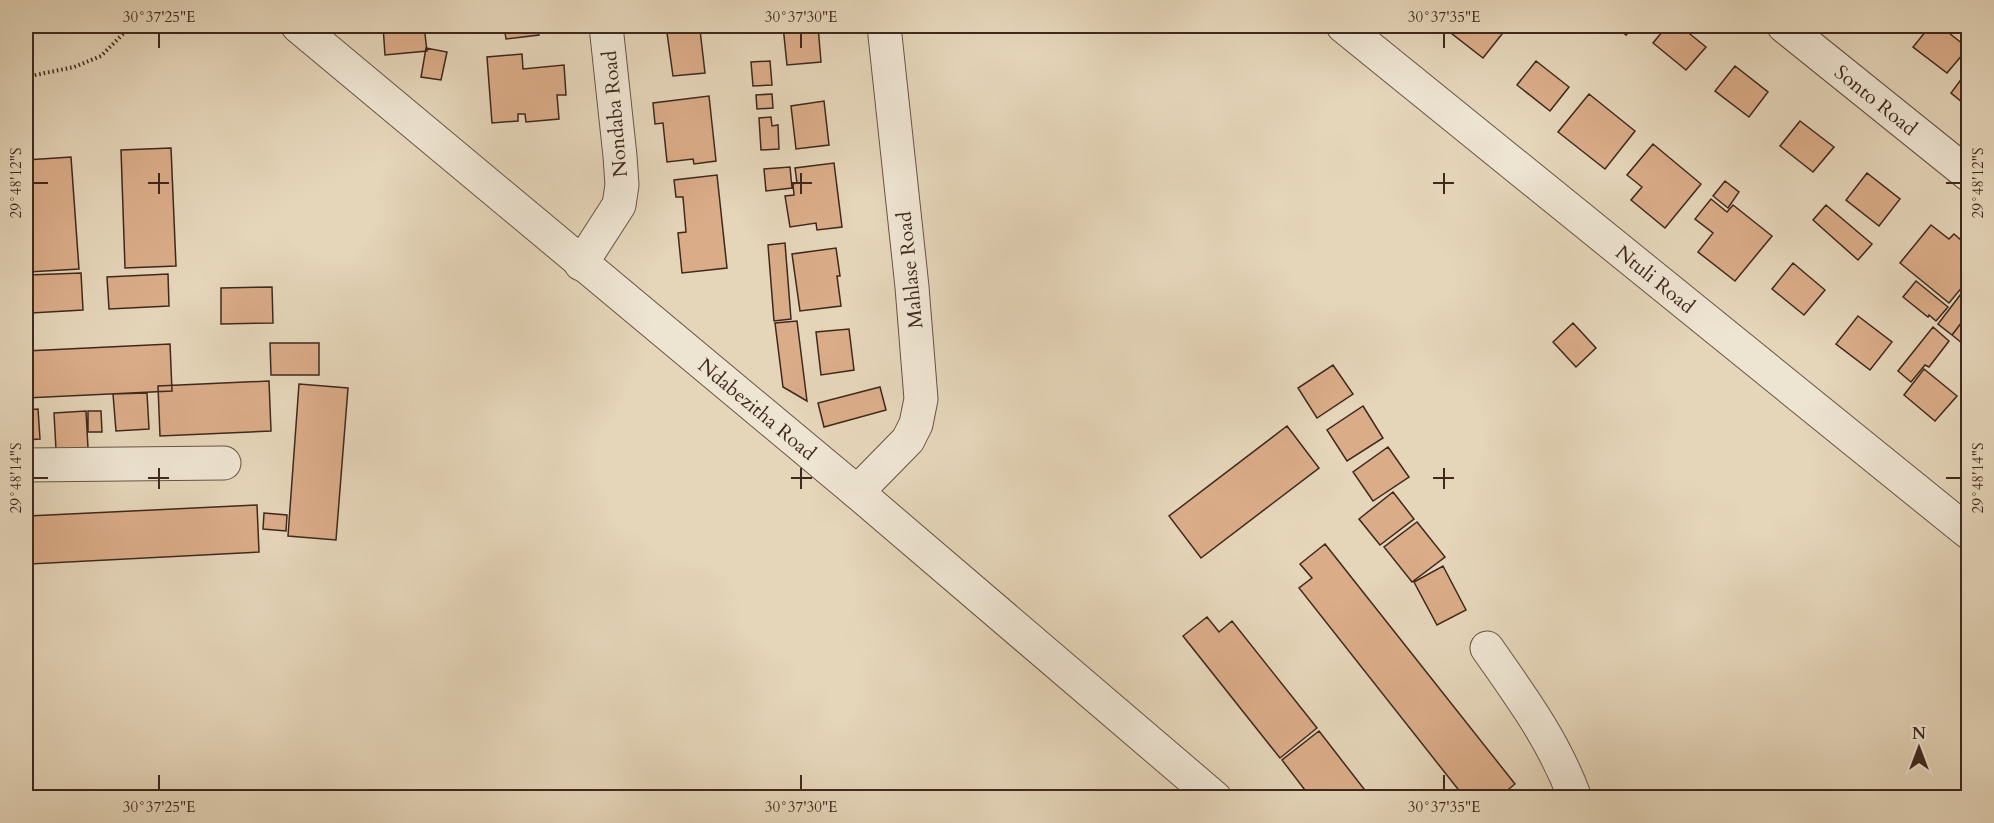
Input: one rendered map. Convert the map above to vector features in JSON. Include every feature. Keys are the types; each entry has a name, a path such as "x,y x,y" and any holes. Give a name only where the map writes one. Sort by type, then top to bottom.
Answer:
{"street":[{"name":"Ndabezitha Road","path":"298,26 857,492 1215,798"},
{"name":"Nondaba Road","path":"581,264 619,206 622,185 606,26"},
{"name":"Mahlase Road","path":"857,492 908,440 916,424 921,399 915,320 884,26"},
{"name":"Ntuli Road","path":"1343,26 1968,532"},
{"name":"Sonto Road","path":"1784,26 1968,174"},
{"path":"26,465 224,463"},
{"path":"1487,648 1533,714 1563,766 1575,798"}],"path":[{"path":"26,77 74,67 101,56 131,26"}],"building":[{"path":"383,26 424,26 427,51 385,55"},
{"path":"504,26 538,26 539,35 506,39"},
{"path":"783,26 818,26 821,62 787,65"},
{"path":"1456,26 1493,26 1502,34 1483,58 1451,33"},
{"path":"1615,26 1635,26 1626,35"},
{"path":"1667,26 1680,26 1706,47 1686,70 1653,43"},
{"path":"1930,26 1940,26 1968,48 1947,73 1913,47"},
{"path":"700,30 705,73 673,76 667,33"},
{"path":"426,48 447,52 441,80 421,77"},
{"path":"522,54 523,69 564,65 566,95 557,95 559,119 526,122 525,114 518,114 518,121 492,123 487,57"},
{"path":"770,61 772,85 753,86 751,62"},
{"path":"1536,61 1569,87 1550,111 1517,85"},
{"path":"1735,66 1768,92 1749,117 1715,91"},
{"path":"1968,70 1968,107 1951,93"},
{"path":"772,94 773,108 757,109 756,95"},
{"path":"1589,94 1635,131 1605,169 1558,132"},
{"path":"709,96 716,161 694,164 693,159 667,162 663,123 655,124 653,103"},
{"path":"824,101 829,145 796,149 791,106"},
{"path":"771,117 772,126 778,125 779,149 761,150 759,118"},
{"path":"1800,121 1834,147 1813,172 1780,146"},
{"path":"1653,144 1701,184 1665,228 1631,200 1642,187 1627,175"},
{"path":"171,148 176,266 125,268 121,150"},
{"path":"71,157 79,269 28,272 26,160"},
{"path":"834,163 842,227 817,230 816,223 790,227 785,196 794,195 793,184 797,183 795,168"},
{"path":"790,167 792,188 766,191 764,169"},
{"path":"1867,173 1900,199 1879,226 1846,200"},
{"path":"717,175 727,268 682,273 678,233 686,232 683,197 676,197 674,180"},
{"path":"1725,181 1739,192 1728,208 1713,196"},
{"path":"1711,199 1727,212 1733,205 1772,236 1735,281 1698,252 1713,233 1695,219"},
{"path":"1826,205 1872,244 1858,260 1813,220"},
{"path":"1931,225 1949,239 1954,234 1968,246 1968,280 1949,303 1900,263"},
{"path":"785,243 791,319 774,321 768,245"},
{"path":"836,248 841,306 800,311 792,254"},
{"path":"1793,263 1825,290 1804,315 1772,289"},
{"path":"81,273 83,310 31,313 29,275"},
{"path":"168,274 169,306 109,309 107,277"},
{"path":"1916,281 1948,307 1936,321 1903,297"},
{"path":"272,287 273,323 221,324 221,288"},
{"path":"1964,290 1968,294 1968,314 1952,335 1938,324"},
{"path":"1858,316 1892,342 1870,370 1836,344"},
{"path":"797,321 807,401 783,387 775,323"},
{"path":"1962,322 1968,327 1968,348 1952,335"},
{"path":"1573,323 1596,348 1576,367 1553,342"},
{"path":"1933,327 1949,341 1929,367 1925,365 1911,382 1898,371"},
{"path":"849,329 854,370 821,375 816,332"},
{"path":"270,343 319,343 319,375 271,375"},
{"path":"170,344 172,391 26,398 26,351"},
{"path":"1333,365 1353,394 1317,418 1298,388"},
{"path":"1924,369 1957,396 1935,421 1904,395"},
{"path":"269,381 271,431 160,436 158,386"},
{"path":"299,384 348,388 336,540 288,536"},
{"path":"880,387 886,410 824,427 818,403"},
{"path":"147,393 149,429 116,431 113,394"},
{"path":"1363,406 1383,438 1347,461 1327,430"},
{"path":"38,409 40,439 26,440 26,410"},
{"path":"86,411 88,448 56,450 54,413"},
{"path":"88,411 101,411 102,432 88,432"},
{"path":"1287,426 1319,468 1201,558 1169,516"},
{"path":"1388,447 1409,477 1373,501 1353,472"},
{"path":"1393,492 1414,519 1380,545 1359,519"},
{"path":"257,505 259,552 30,564 28,516"},
{"path":"264,513 287,515 286,531 263,529"},
{"path":"1417,522 1445,557 1412,582 1384,547"},
{"path":"1325,544 1515,784 1498,798 1465,798 1299,588 1312,578 1300,564"},
{"path":"1443,566 1466,610 1437,625 1414,582"},
{"path":"1207,617 1219,632 1232,621 1317,728 1280,758 1183,636"},
{"path":"1319,731 1371,798 1311,798 1282,760"}]}
